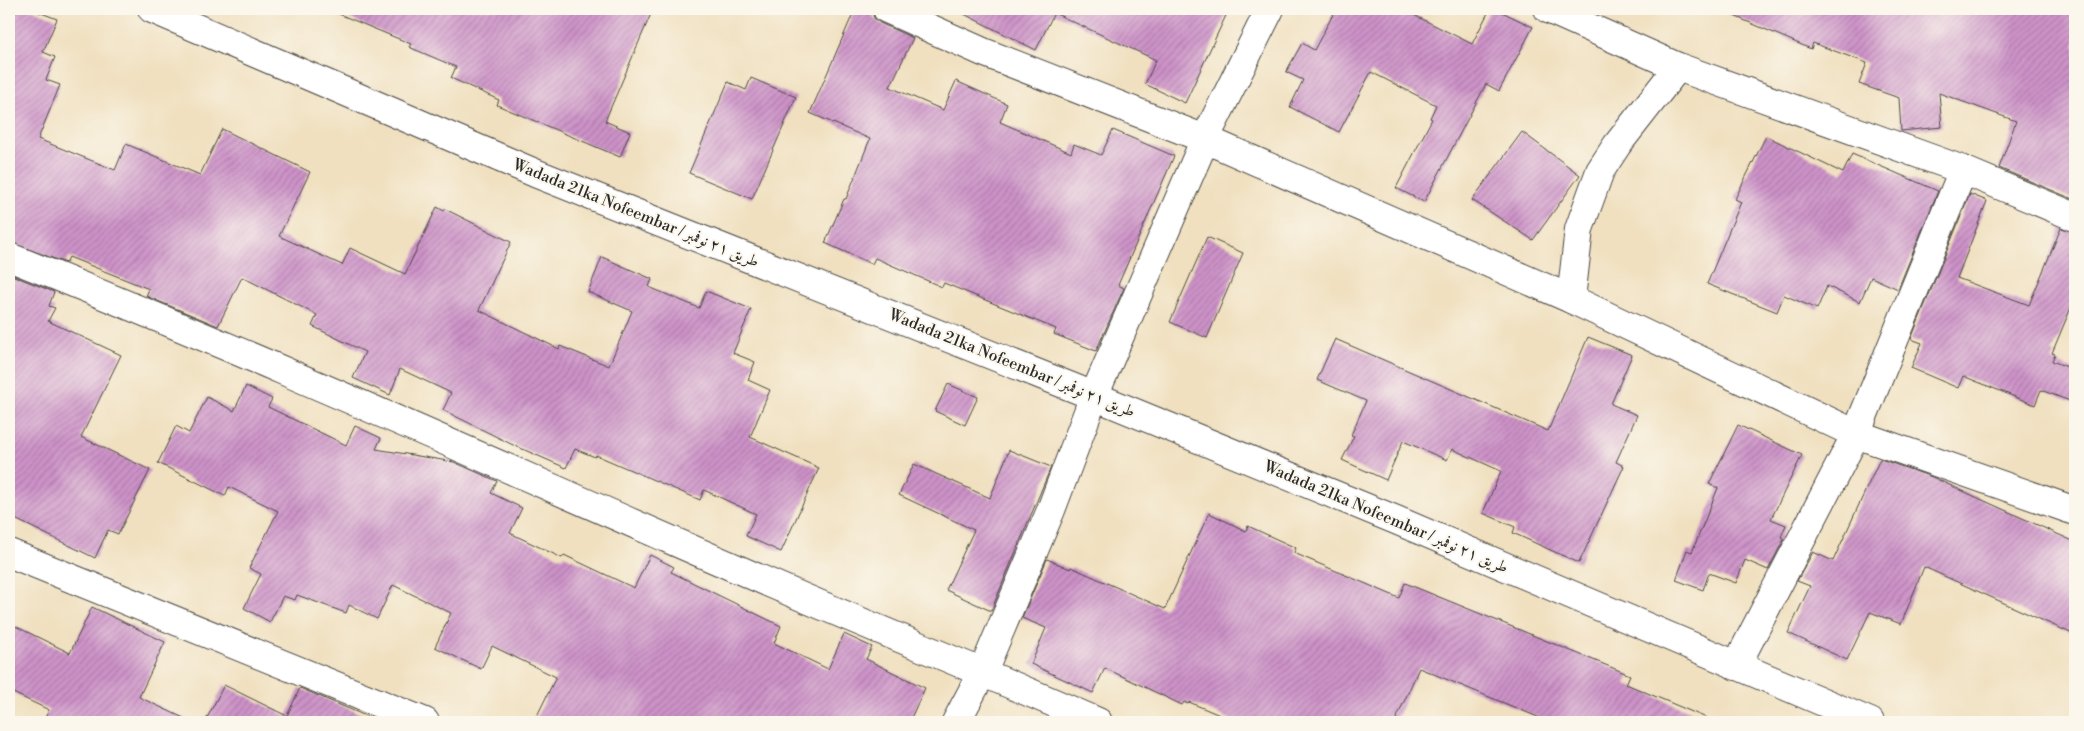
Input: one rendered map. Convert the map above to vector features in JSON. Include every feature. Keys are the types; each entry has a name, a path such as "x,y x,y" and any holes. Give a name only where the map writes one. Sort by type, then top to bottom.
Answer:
{"street":[{"name":"Wadada 21ka Nofeembar / طريق ٢١ نوفمبر","path":"152,9 535,173 1094,396 1396,520 1870,722"},
{"path":"887,9 983,52 1205,139 1571,299 1856,434 2075,511"},
{"path":"956,722 983,671 1051,510 1094,396 1205,139 1270,9"},
{"path":"1548,9 1678,66 1963,170 2075,217"},
{"path":"1571,299 1580,229 1600,171 1617,145 1678,66"},
{"path":"1736,666 1856,434 1963,170"},
{"path":"9,257 151,314 800,596 983,671 1098,722"},
{"path":"9,553 425,722"}],"building":[{"path":"15,9 31,9 57,19 43,52 55,57 46,80 60,85 38,139 115,170 126,144 200,175 222,129 310,172 279,236 342,265 350,248 405,274 437,207 444,211 445,209 511,242 479,310 559,349 560,346 609,366 632,311 588,292 602,257 652,279 649,287 699,308 706,291 751,309 733,353 755,362 748,380 770,390 750,437 819,468 781,552 746,536 756,514 704,490 700,500 596,455 595,457 575,449 566,468 511,444 443,410 451,393 400,369 390,395 353,378 365,352 312,326 317,315 242,277 218,326 146,296 149,289 69,257 66,263 9,242 9,23"},
{"path":"327,9 653,9 605,121 630,132 620,157 497,105 499,100 451,78 456,67 409,47 411,44"},
{"path":"855,9 872,9 874,18 880,23 913,38 890,87 943,110 956,81 1007,104 1000,122 1071,153 1074,144 1101,155 1113,130 1174,156 1118,285 1124,288 1096,351 1054,334 1056,329 944,283 942,287 875,258 872,264 825,243 844,199 846,199 870,139 810,113"},
{"path":"954,9 1229,9 1185,103 1145,84 1156,60 1054,13 1036,50"},
{"path":"1336,9 1402,9 1472,44 1490,9 1496,9 1533,27 1499,91 1486,84 1424,202 1396,188 1432,119 1430,118 1436,105 1371,72 1339,132 1290,107 1303,80 1286,72 1302,43 1314,50"},
{"path":"1718,9 2075,9 2075,200 1999,168 2016,121 1939,93 1942,127 1901,131 1899,98 1859,84 1867,63 1813,43 1811,49"},
{"path":"751,78 796,97 752,199 689,173 728,82 746,90"},
{"path":"1522,132 1580,175 1533,240 1472,200"},
{"path":"1766,136 1843,173 1852,154 1938,191 1898,289 1871,277 1860,302 1827,286 1817,309 1784,295 1777,312 1707,284 1741,202 1735,199"},
{"path":"1970,194 1987,201 1957,278 2029,305 2061,228 2075,232 2075,298 2052,353 2055,354 2052,361 2075,370 2075,403 2041,390 2035,405 1963,376 1958,388 1911,368 1922,343 1911,339"},
{"path":"1207,237 1243,253 1207,338 1170,322"},
{"path":"9,274 54,292 49,306 55,308 48,321 121,355 81,437 150,470 118,534 108,530 95,558 9,516"},
{"path":"1588,337 1632,355 1611,404 1637,415 1616,462 1624,466 1579,563 1513,533 1515,527 1483,513 1501,471 1452,449 1447,460 1403,441 1386,480 1342,460 1354,436 1351,435 1366,401 1317,380 1335,339 1548,431"},
{"path":"948,384 978,397 965,425 935,411"},
{"path":"246,386 272,399 268,407 346,445 355,426 381,438 376,449 454,462 497,481 491,493 522,508 510,533 562,558 564,555 634,588 650,555 674,567 671,572 781,626 774,643 828,669 844,634 872,647 866,659 925,688 909,722 534,722 556,677 492,646 481,669 435,647 451,613 393,585 377,619 349,605 346,613 297,595 295,600 283,596 270,622 244,608 261,574 249,568 278,511 229,487 225,496 158,463 176,426 189,433 207,397 234,411"},
{"path":"1738,425 1802,455 1771,519 1786,525 1781,537 1784,539 1768,570 1745,560 1736,583 1709,573 1703,590 1676,580 1687,550 1692,552 1718,488 1709,484"},
{"path":"1009,450 1051,467 991,611 946,590 974,530 899,495 914,464 990,498"},
{"path":"1880,459 1932,477 2075,542 2075,635 1924,567 1901,624 1870,612 1847,660 1788,633 1810,586 1797,581 1813,552 1833,561"},
{"path":"1209,513 1246,531 1248,526 1296,548 1294,553 1399,598 1405,583 1630,675 1626,684 1716,722 1550,722 1419,668 1395,722 1236,722 1189,702 1188,704 1184,702 1182,705 1105,668 1093,693 1031,664 1046,628 1022,618 1047,559 1070,569 1071,567 1165,609"},
{"path":"92,607 165,642 139,697 192,722 43,722 49,710 9,691 9,623 70,653"},
{"path":"224,685 287,716 300,688 380,722 205,722"}]}
